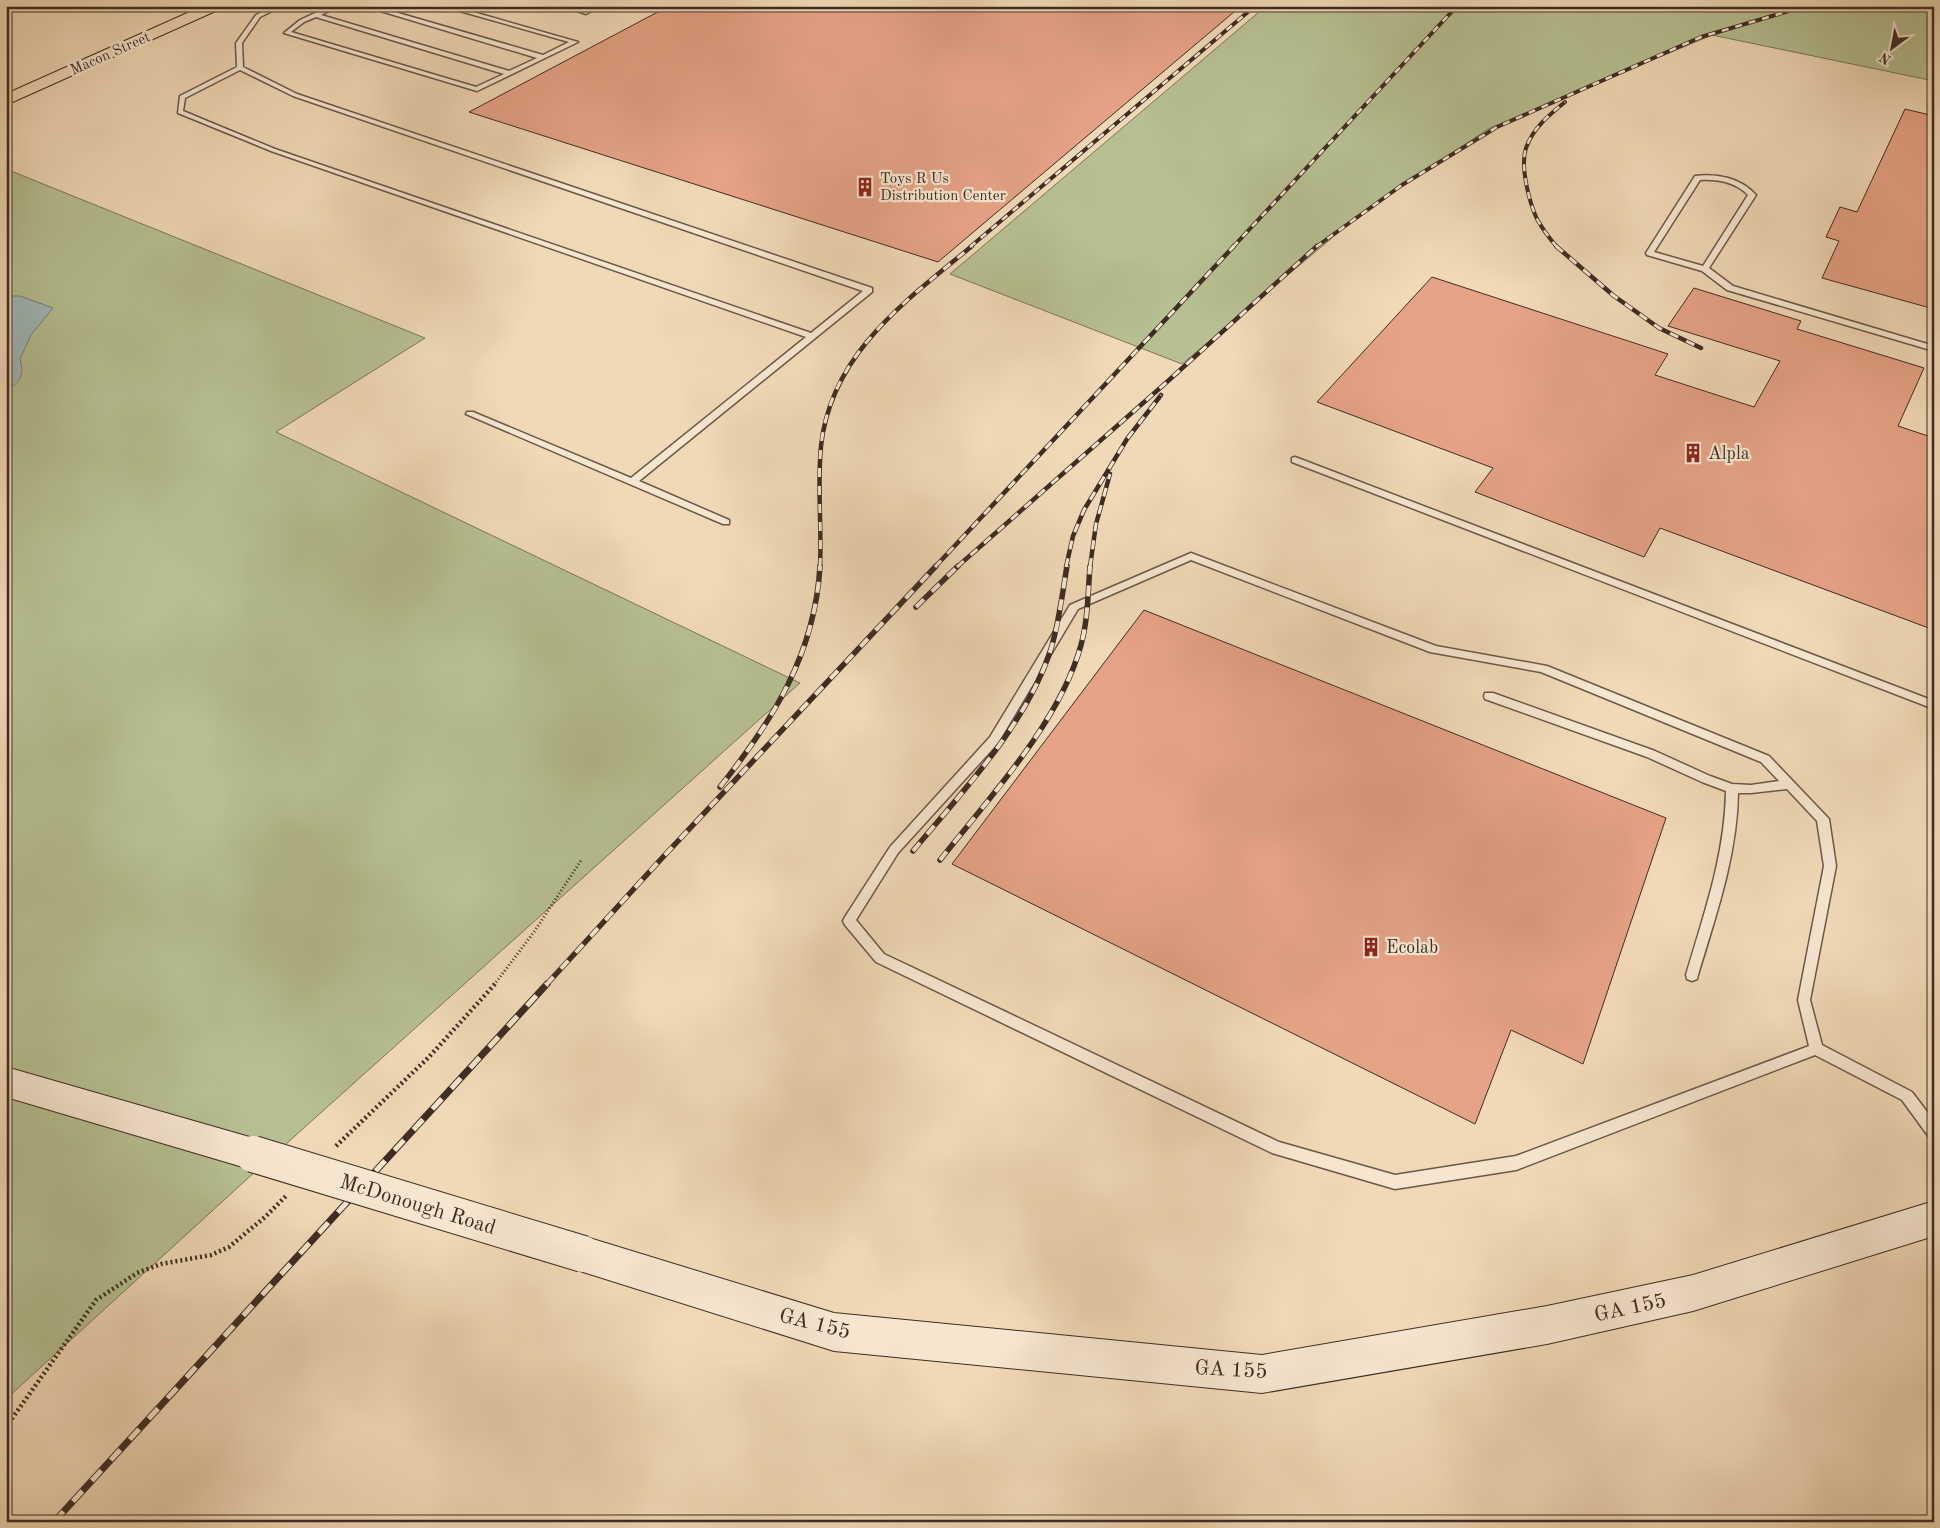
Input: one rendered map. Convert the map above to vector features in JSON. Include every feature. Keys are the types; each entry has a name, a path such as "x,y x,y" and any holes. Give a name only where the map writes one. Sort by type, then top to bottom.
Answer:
{"main road":[{"name":"Macon Street","path":"6,100 215,6"},
{"name":"McDonough Road","path":"6,1082 253,1154 583,1254"},
{"name":"GA 155","path":"583,1254 834,1332 1262,1374 1547,1325 1683,1295 1934,1218"}],"lane":[{"path":"240,68 239,43 258,16 279,6"},
{"path":"335,6 302,21 287,33 477,89 574,42 445,6"},
{"path":"366,6 542,57"},
{"path":"565,6 586,12 597,6"},
{"path":"316,15 509,73"},
{"path":"240,68 295,95 870,290 632,482"},
{"path":"240,68 182,97 180,112 273,150 812,336"},
{"path":"1705,269 1752,196 1745,187 1715,177 1698,178 1650,253 1705,269 1730,288 1934,349"},
{"path":"470,414 726,522"},
{"path":"1295,460 1934,705"},
{"path":"1816,1049 1804,1000 1830,866 1823,819 1765,759 1543,669 1434,649 1191,556 1074,607 994,740 894,850 849,921 880,958 898,967 1277,1148 1394,1182 1516,1163 1816,1049 1907,1096 1934,1132"},
{"path":"1488,696 1651,754 1706,779 1732,788 1751,789 1790,784"},
{"path":"1692,975 1726,852 1732,812 1732,788"}],"green space":[{"path":"1266,6 1934,6 1934,81 1712,35 1488,129 1358,216 1182,364 950,274"},
{"path":"6,169 425,338 276,432 800,683 257,1170 6,1399"}],"water":[{"path":"6,296 20,296 53,308 31,335 20,359 22,370 20,378 15,385 6,391"}],"building":[{"name":"Toys R Us Distribution Center","path":"669,6 1241,6 938,262 469,112"},
{"path":"1905,109 1934,116 1934,309 1822,278 1839,241 1826,237 1840,207 1857,212"},
{"name":"Alpla","path":"1432,277 1668,354 1655,375 1754,407 1780,361 1668,326 1694,288 1801,321 1797,329 1924,368 1898,426 1934,438 1934,630 1660,528 1644,557 1475,492 1493,468 1317,402"},
{"name":"Ecolab","path":"1144,610 1666,818 1583,1064 1511,1030 1475,1124 952,864"}],"railway":[{"path":"970,247 1255,6"},
{"path":"1233,247 1457,6"},
{"path":"1316,247 1402,185 1497,127 1701,37 1806,6"},
{"path":"1557,247 1541,226 1534,212 1526,184 1524,156 1529,141 1537,128 1565,102"},
{"path":"820,566 819,476 821,446 828,413 840,383 856,356 898,309 972,246"},
{"path":"935,567 1234,246"},
{"path":"957,567 1168,381 1317,246"},
{"path":"1557,247 1614,296 1659,328 1701,348"},
{"path":"1066,567 1073,536 1084,510 1127,439 1161,395"},
{"path":"1090,567 1096,524 1110,474"},
{"path":"720,787 757,737 774,711 788,684 810,628 820,566"},
{"path":"546,985 663,857 936,566"},
{"path":"916,607 958,566"},
{"path":"913,851 991,757 1025,706 1050,652 1058,620 1067,566"},
{"path":"940,860 1021,758 1057,702 1071,674 1081,645 1085,626 1090,566"},
{"path":"54,1522 547,984"}],"place":[{"name":"Toys R Us Distribution Center","path":"865,187"},
{"name":"Alpla","path":"1693,453"},
{"name":"Ecolab","path":"1371,947"}]}
